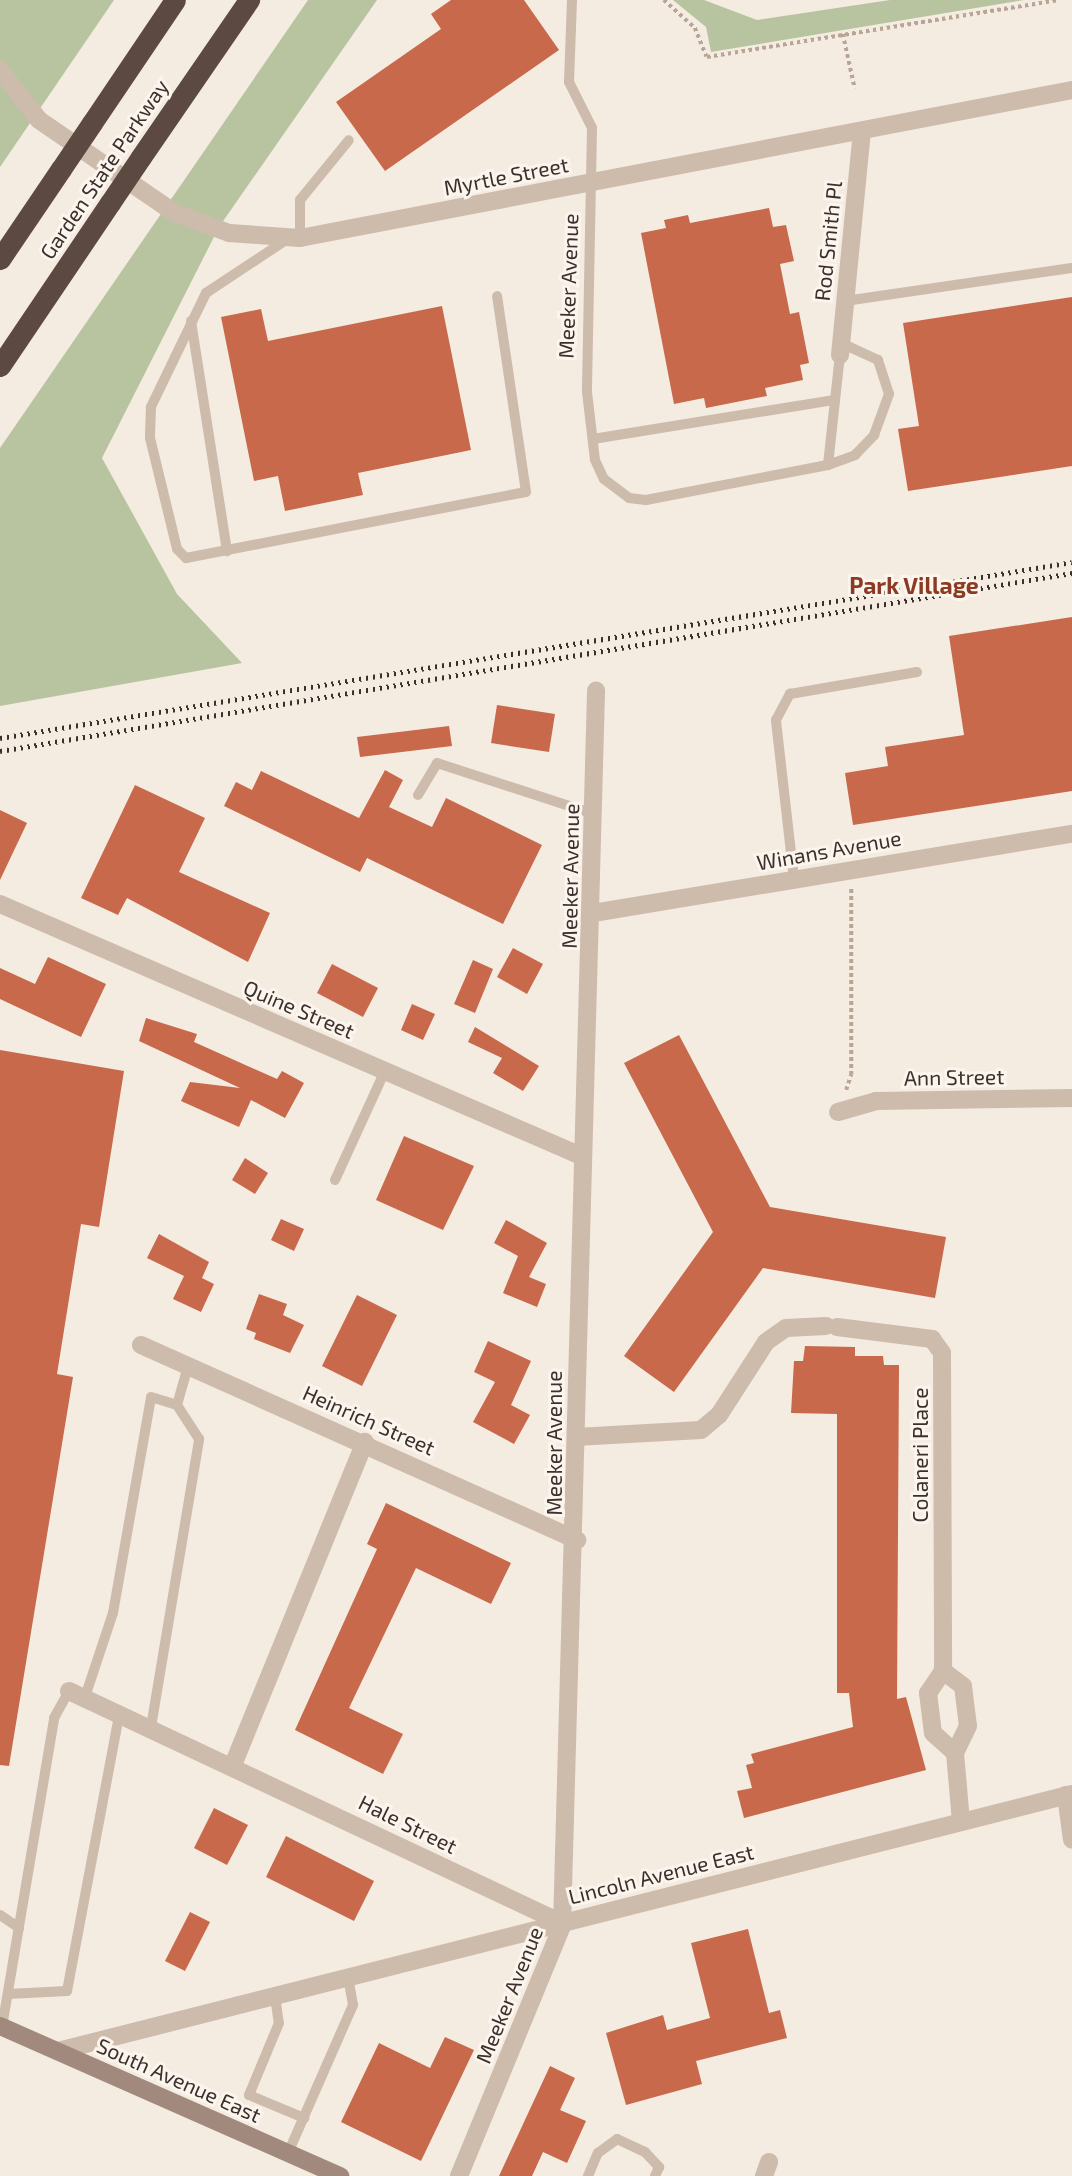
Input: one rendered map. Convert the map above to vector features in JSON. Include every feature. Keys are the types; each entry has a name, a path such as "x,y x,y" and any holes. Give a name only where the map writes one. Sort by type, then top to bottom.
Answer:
{"highway":[{"name":"Garden State Parkway","path":"0,259 175,0"},
{"name":"Garden State Parkway","path":"0,366 249,0"}],"main road":[{"name":"South Avenue East","path":"1,2026 340,2176"}],"street":[{"name":"Myrtle Street","path":"0,70 39,120 175,213 215,230 295,238 595,183 1072,90"},
{"name":"Rod Smith Pl","path":"841,349 862,131"},
{"name":"Meeker Avenue","path":"459,2176 562,1923 577,1540 579,1155 593,913 596,690"},
{"name":"Winans Avenue","path":"593,913 1072,834"},
{"name":"Quine Street","path":"0,904 579,1155"},
{"name":"Ann Street","path":"838,1112 876,1101 1072,1098"},
{"name":"Colaneri Place","path":"576,1437 701,1430 719,1415 766,1342 786,1328 831,1326 939,1344 943,1671 928,1693 933,1733 954,1753"},
{"name":"Heinrich Street","path":"141,1345 365,1442 577,1540"},
{"path":"233,1765 365,1442"},
{"path":"943,1671 963,1686 968,1726 954,1753 961,1822"},
{"name":"Hale Street","path":"77,1696 233,1765 562,1923"},
{"path":"1069,1795 1072,1840"},
{"name":"Lincoln Avenue East","path":"58,2051 1069,1795"}],"lane":[{"name":"Meeker Avenue","path":"572,0 569,82 592,128 595,183 587,392 593,439 604,479 629,498 646,500 828,465 855,455 874,435 889,394 878,360 841,349"},
{"path":"349,140 300,200 295,238 206,293 152,407 150,438 177,549 186,558 526,492 497,296"},
{"path":"845,301 1072,268"},
{"path":"191,321 227,551"},
{"path":"828,465 841,349"},
{"path":"593,439 835,400"},
{"path":"794,879 775,720 790,694 917,672"},
{"path":"418,795 437,762 594,814"},
{"path":"335,1180 385,1071"},
{"path":"177,1405 188,1366"},
{"path":"1,2026 54,1718 77,1696 113,1613 151,1397 177,1405 199,1438 151,1727"},
{"path":"8,1994 67,1991 119,1715"},
{"path":"0,1915 19,1928"},
{"path":"288,2153 353,2005 348,1978"},
{"path":"275,1996 278,2023 249,2095 304,2118"},
{"path":"588,2176 598,2153 617,2140 645,2152 659,2167 655,2176"}],"path":[{"path":"664,0 695,28 707,57 1056,0"},
{"path":"842,34 855,89"},
{"path":"838,1112 851,1075 851,869"}],"green space":[{"path":"0,0 114,0 0,167"},
{"path":"308,0 377,0 219,227 102,458 177,594 242,663 0,706 0,448"},
{"path":"673,0 704,0 757,20 890,0 1024,0 711,52 706,27"}],"building":[{"path":"451,0 524,0 559,50 385,171 336,102 441,29 431,14"},
{"path":"769,208 773,227 786,225 794,261 780,264 790,314 799,312 809,363 800,365 803,380 765,388 767,396 706,408 704,398 674,404 641,233 666,228 664,220 688,215 690,223"},
{"path":"1072,297 1072,466 908,491 898,429 919,426 903,323"},
{"path":"442,306 471,450 358,473 363,495 285,511 278,476 254,481 221,317 261,309 268,341"},
{"path":"1072,617 1072,791 853,825 845,773 888,766 885,747 964,735 949,636"},
{"path":"497,705 555,714 549,752 491,743"},
{"path":"449,726 452,746 360,757 357,737"},
{"path":"385,770 403,780 389,807 432,827 446,798 542,845 503,924 367,858 360,872 224,806 236,782 252,790 261,771 359,818"},
{"path":"135,785 205,818 179,872 270,913 248,962 127,898 118,915 81,898"},
{"path":"0,810 27,823 0,880"},
{"path":"513,948 543,964 527,994 497,977"},
{"path":"48,957 106,984 81,1037 0,999 0,968 35,984"},
{"path":"473,960 493,969 475,1013 454,1004"},
{"path":"332,964 378,988 363,1017 317,993"},
{"path":"412,1004 435,1014 423,1040 401,1030"},
{"path":"146,1018 197,1034 194,1042 277,1079 282,1071 304,1083 285,1118 251,1100 239,1127 181,1101 190,1082 240,1088 139,1041"},
{"path":"475,1027 539,1066 523,1091 493,1073 502,1058 468,1042"},
{"path":"679,1035 770,1207 946,1237 935,1298 763,1268 674,1392 624,1356 713,1232 624,1063"},
{"path":"0,1050 124,1071 99,1227 81,1224 57,1374 73,1377 9,1766 0,1765"},
{"path":"404,1136 474,1166 443,1230 376,1200"},
{"path":"245,1158 268,1173 255,1194 232,1180"},
{"path":"281,1219 304,1229 294,1251 271,1240"},
{"path":"506,1220 547,1243 529,1277 546,1284 537,1307 503,1293 518,1256 494,1243"},
{"path":"159,1234 209,1262 202,1278 214,1284 201,1312 173,1299 184,1276 147,1258"},
{"path":"259,1294 287,1304 283,1315 304,1325 290,1353 254,1339 256,1333 246,1329"},
{"path":"357,1295 397,1315 362,1386 322,1366"},
{"path":"488,1341 531,1361 511,1405 530,1415 514,1444 473,1422 495,1382 474,1372"},
{"path":"805,1346 855,1347 855,1356 883,1356 884,1365 899,1365 897,1699 906,1697 926,1770 744,1818 737,1791 752,1788 746,1765 754,1763 751,1754 853,1727 849,1693 837,1693 837,1414 791,1413 794,1361 803,1361"},
{"path":"386,1503 511,1563 491,1604 416,1568 349,1708 403,1734 383,1774 295,1730 377,1549 367,1544"},
{"path":"214,1808 248,1825 227,1865 194,1848"},
{"path":"286,1836 374,1881 354,1921 266,1877"},
{"path":"190,1912 210,1922 185,1971 165,1961"},
{"path":"748,1929 769,2013 780,2010 787,2038 696,2061 702,2084 626,2105 606,2033 663,2015 667,2030 710,2018 691,1943"},
{"path":"445,2037 474,2050 421,2161 341,2122 379,2043 430,2068"},
{"path":"550,2066 575,2078 560,2110 586,2121 567,2163 543,2152 532,2176 499,2176"}],"railway":[{"path":"0,738 1072,562"},
{"path":"0,751 1072,573"}],"district":[{"name":"Park Village","path":"914,585"}]}
